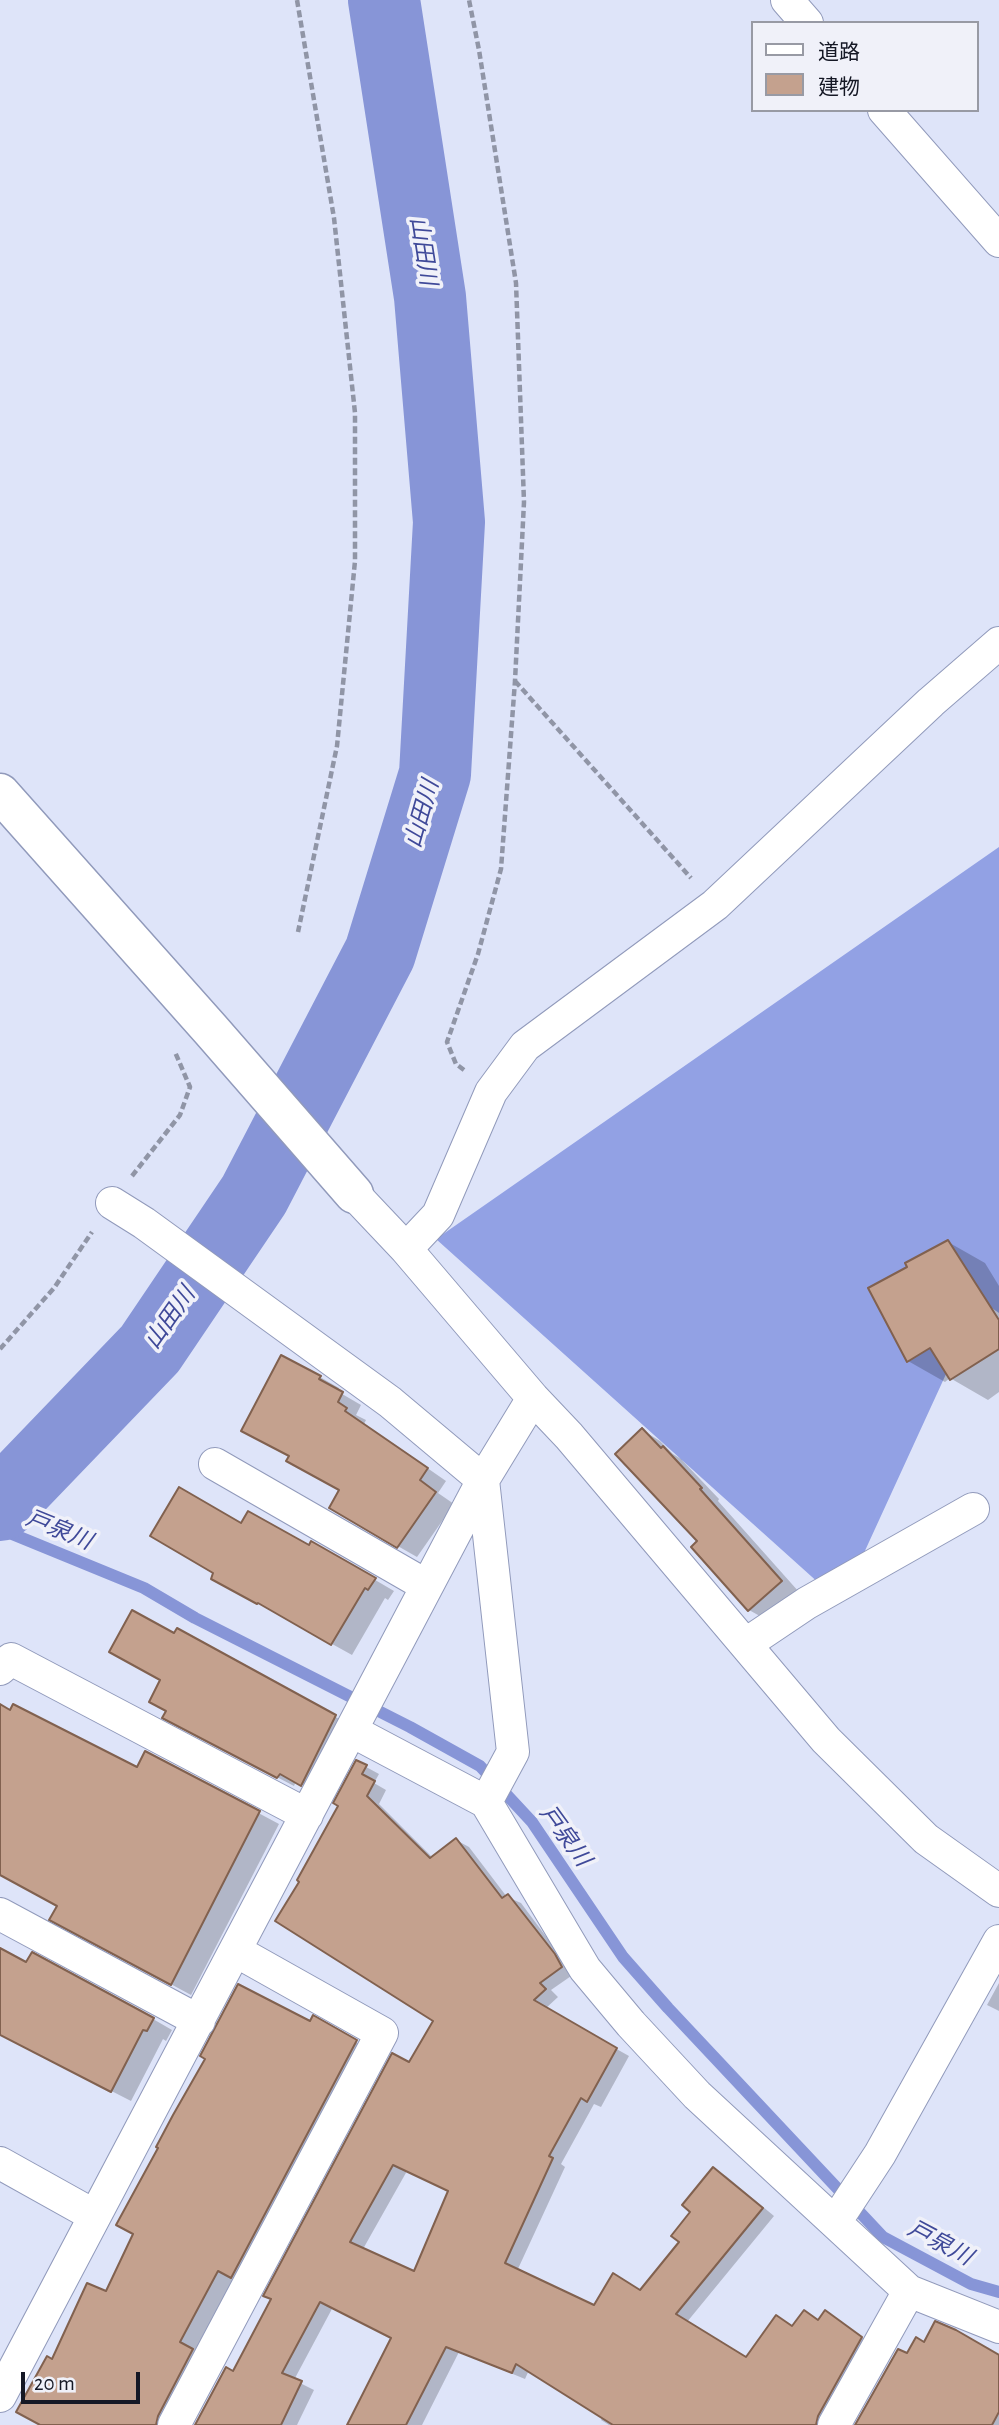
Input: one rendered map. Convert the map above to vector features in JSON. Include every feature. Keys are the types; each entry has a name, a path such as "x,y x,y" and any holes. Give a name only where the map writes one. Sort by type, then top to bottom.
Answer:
{"street":[{"path":"787,0 805,21"},
{"path":"886,112 999,241"},
{"path":"405,1248 439,1215 491,1093 525,1046 715,905 931,702 999,643"},
{"path":"0,793 569,1436 826,1740 926,1839 999,1891"},
{"path":"112,1203 144,1223 390,1402 483,1480 513,1752 489,1796"},
{"path":"0,2396 483,1480 533,1398"},
{"path":"215,1464 428,1586"},
{"path":"746,1644 807,1603 973,1509"},
{"path":"0,1668 11,1659 307,1815"},
{"path":"364,1709 489,1796 585,1969 697,2095 909,2291 999,2327"},
{"path":"0,1914 199,2021"},
{"path":"836,2221 880,2154 999,1941"},
{"path":"174,2425 382,2033 236,1951"},
{"path":"0,2163 95,2216"},
{"path":"834,2425 909,2291"}],"path":[{"path":"297,0 334,218 355,413 355,562 337,746 298,932"},
{"path":"469,0 516,283 524,502 515,681 501,869 478,954 447,1042 456,1064 491,1093"},
{"path":"515,681 715,905"},
{"path":"0,1349 54,1288 112,1203 180,1115 190,1087 171,1041"}],"shaded area":[{"path":"999,847 999,1313 980,1300 841,1603 436,1239"}],"building":[{"path":"948,1240 999,1320 999,1349 950,1380 930,1348 907,1362 868,1288 907,1267 905,1263"},
{"path":"281,1355 321,1376 319,1379 343,1392 338,1402 347,1408 345,1411 428,1468 420,1480 436,1492 397,1548 329,1508 339,1490 286,1461 289,1456 241,1431"},
{"path":"642,1428 661,1448 663,1446 702,1488 700,1489 782,1581 748,1611 691,1547 697,1541 615,1454"},
{"path":"179,1487 241,1523 248,1511 309,1545 311,1541 376,1578 368,1590 365,1588 331,1645 211,1579 213,1573 150,1536"},
{"path":"132,1610 174,1633 177,1628 336,1715 301,1786 280,1774 277,1778 162,1718 166,1711 149,1702 160,1680 109,1652"},
{"path":"0,1704 10,1710 13,1704 137,1767 145,1751 260,1811 171,1985 49,1920 57,1906 0,1875"},
{"path":"356,1760 367,1765 362,1774 375,1781 367,1796 430,1858 456,1838 502,1898 508,1894 555,1954 562,1967 540,1983 546,1989 534,2000 617,2048 587,2102 581,2098 549,2156 553,2158 505,2263 594,2305 613,2273 640,2290 679,2242 671,2236 690,2212 682,2205 713,2167 763,2208 676,2314 746,2357 776,2315 792,2326 804,2310 818,2320 825,2310 862,2337 818,2416 816,2425 613,2425 516,2364 512,2373 446,2347 406,2425 347,2425 391,2338 320,2302 282,2373 302,2381 281,2425 195,2425 226,2367 233,2371 271,2299 263,2296 392,2053 409,2062 433,2021 275,1921 299,1882 297,1880 338,1806 333,1803","holes":["393,2165 448,2191 414,2271 350,2242"]},
{"path":"0,1948 26,1962 32,1952 154,2018 147,2031 143,2030 111,2092 0,2035"},
{"path":"238,1984 310,2021 313,2015 357,2040 231,2278 218,2271 180,2342 193,2349 158,2416 156,2425 40,2425 16,2412 47,2356 52,2359 87,2283 106,2291 133,2234 116,2225 205,2059 200,2056"},
{"path":"935,2321 999,2355 999,2412 992,2425 855,2425 898,2349 907,2353 916,2337 924,2342"}],"waterway":[{"name":"山田川","path":"0,1505 150,1349 254,1195 380,953 435,774 449,522 430,297 384,0"},
{"name":"戸泉川","path":"0,1529 144,1588 195,1618 410,1727 480,1766 532,1822 623,1957 883,2237 971,2284 999,2292"}]}
